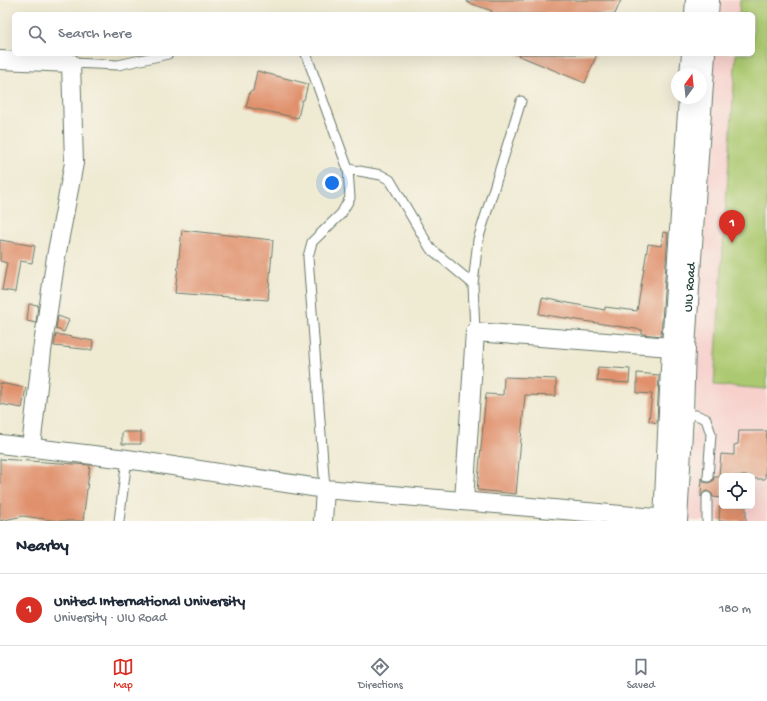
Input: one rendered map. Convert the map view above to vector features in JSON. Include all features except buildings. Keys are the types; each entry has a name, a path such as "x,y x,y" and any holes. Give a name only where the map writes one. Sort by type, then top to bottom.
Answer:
{"street":[{"path":"694,12 695,0"},
{"path":"709,12 710,0"},
{"path":"690,68 691,56"},
{"name":"UIU Road","path":"704,68 706,56"},
{"path":"0,60 71,62 74,163 55,264 42,351 31,447"},
{"name":"UIU Road","path":"670,520 671,347 688,104"},
{"name":"UIU Road","path":"670,520 684,414 686,346 701,104"},
{"path":"464,501 475,332 671,347"},
{"path":"0,444 127,459 326,489 670,520"},
{"path":"323,521 326,489"}],"lane":[{"path":"71,62 118,65 159,56"},
{"path":"307,56 348,169 350,198 341,214 312,242 308,257 326,489"},
{"path":"475,332 473,284 478,240 521,101"},
{"path":"348,169 380,175 390,180 430,248 473,284"},
{"path":"684,414 696,415 706,419 711,434 708,477"},
{"path":"119,521 127,459"},
{"path":"707,497 707,521"}],"shaded area":[{"path":"713,0 767,0 767,521 686,521 690,437 695,429 697,399 689,381 709,56 755,56 755,12 712,12"}],"green space":[{"path":"740,0 767,0 767,389 714,385 736,56 755,56 755,12 739,12"}],"place":[{"name":"United International University","path":"732,243"}]}
